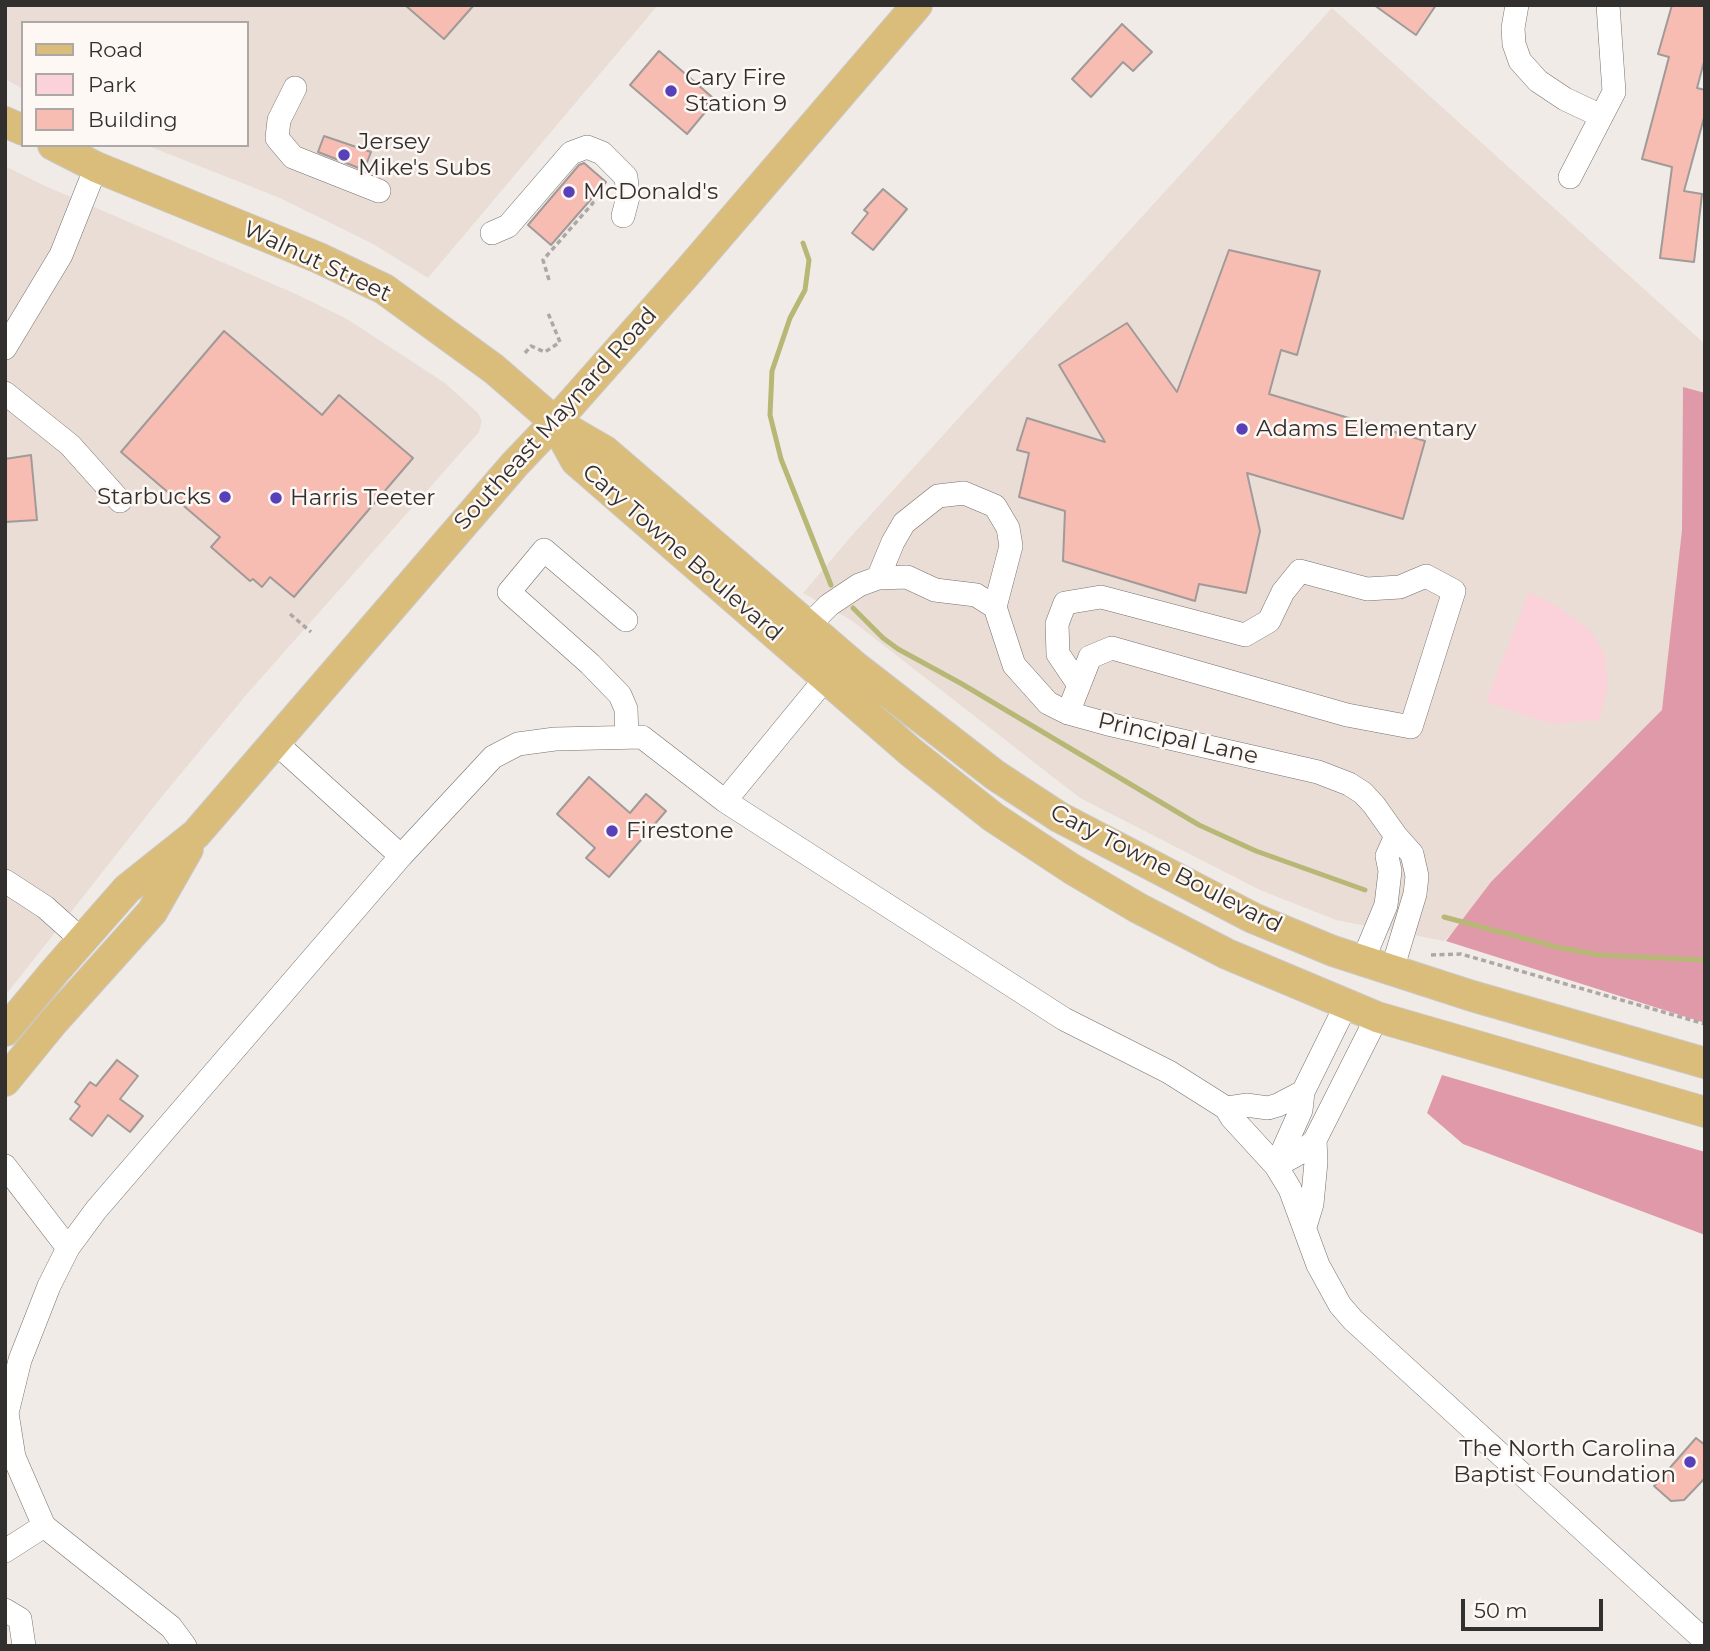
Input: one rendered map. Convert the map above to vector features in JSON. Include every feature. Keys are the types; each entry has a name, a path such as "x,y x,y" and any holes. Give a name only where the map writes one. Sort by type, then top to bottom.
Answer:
{"main road":[{"name":"Southeast Maynard Road","path":"5,1031 127,889 196,834 515,464 555,422 917,5"},
{"path":"5,122 21,129"},
{"name":"Walnut Street","path":"57,147 96,167 319,258 384,289 494,369 555,422"},
{"name":"Cary Towne Boulevard","path":"555,422 606,451 857,668 995,775 1059,817 1253,918 1333,951 1472,996 1705,1063"},
{"name":"Cary Towne Boulevard","path":"555,422 576,461 912,753 983,809 1072,869 1138,908 1227,954 1377,1017 1705,1112"},
{"name":"Southeast Maynard Road","path":"5,1082 54,1021 152,912 196,834"},
{"path":"1346,1005 1363,960"},
{"path":"1377,1017 1392,970"}],"street":[{"path":"1517,5 1513,28 1514,44 1520,61 1538,81 1565,99 1601,116"},
{"path":"1570,177 1614,92 1608,5"},
{"path":"295,88 279,120 277,138 293,157 379,191"},
{"path":"492,233 508,226 571,153 587,147 602,153 626,177 628,197 623,216"},
{"path":"5,348 61,255 96,167"},
{"path":"5,393 70,445 120,501"},
{"path":"808,626 829,605 859,585 878,578 907,577 935,590 976,595 995,607 1011,547 1008,528 995,506 964,493 938,496 904,523 878,578"},
{"path":"626,620 544,550 509,592 590,664 620,695 625,709 627,737"},
{"path":"1068,713 1079,685 1090,657 1112,648 1347,715 1411,727 1454,591 1426,576 1399,587 1367,589 1300,571 1283,592 1269,621 1245,635 1101,597 1065,603 1057,624 1058,654 1079,685"},
{"name":"Principal Lane","path":"995,607 1014,665 1048,703 1068,713 1318,772 1349,784 1363,793 1412,854 1417,876 1415,894 1392,970"},
{"path":"725,801 826,678"},
{"path":"186,1646 170,1627 44,1526 14,1457 7,1413 20,1360 48,1286 68,1248 96,1210 401,856 493,757 518,744 555,738 627,737 642,737 725,801 1064,1019 1169,1072 1226,1108 1276,1166 1290,1189 1329,1288 1353,1320 1705,1641"},
{"path":"275,743 401,856"},
{"path":"1363,960 1386,905 1390,870 1387,856 1396,836"},
{"path":"5,881 45,907 82,940"},
{"path":"1276,1166 1301,1110 1303,1092 1346,1005"},
{"path":"1276,1166 1305,1150 1315,1140 1377,1017"},
{"path":"1226,1108 1246,1105 1268,1108 1303,1092"},
{"path":"1305,1227 1312,1204 1315,1140"},
{"path":"5,1166 68,1248"},
{"path":"5,1551 44,1526"},
{"path":"5,1610 20,1619 17,1639"}],"path":[{"path":"549,280 543,260 593,203 590,200"},
{"path":"525,353 531,346 545,352 560,342 548,313"},
{"path":"290,614 311,632"},
{"path":"1431,955 1461,954 1705,1024"}],"shaded area":[{"path":"5,5 658,5 428,278 373,244 280,198 151,147 248,147 248,21 21,21 21,88 5,79"},
{"path":"1332,8 1705,344 1705,678 1444,941 1336,920 1260,890 1080,798 851,620 803,593 854,533"},
{"path":"5,166 347,319 445,383 478,413 482,421 479,432 247,694 159,800 5,996"},
{"path":"1683,387 1705,393 1705,1023 1446,941 1491,882 1662,710 1682,530"},
{"path":"1442,1075 1705,1152 1705,1235 1463,1144 1427,1113"}],"green space":[{"path":"1529,592 1557,606 1591,631 1605,655 1608,687 1599,720 1551,724 1486,702"}],"building":[{"path":"405,5 474,5 444,39"},
{"path":"1374,5 1436,5 1416,35"},
{"path":"1672,5 1705,5 1705,58 1697,88 1705,90 1705,114 1684,191 1702,194 1694,262 1660,258 1672,167 1642,159 1669,57 1658,54"},
{"path":"1122,24 1152,52 1133,71 1123,62 1091,97 1072,79"},
{"name":"Cary Fire Station 9","path":"659,51 712,97 704,107 707,110 687,134 630,85"},
{"name":"Jersey Mike's Subs","path":"324,136 371,152 364,170 318,152"},
{"name":"McDonald's","path":"584,163 606,182 551,245 528,225 579,165"},
{"path":"883,189 907,209 873,250 852,233 868,213 864,210"},
{"name":"Adams Elementary","path":"1229,250 1320,271 1297,355 1281,350 1269,394 1425,441 1403,519 1247,473 1260,531 1246,593 1199,584 1195,601 1063,561 1065,511 1019,497 1029,453 1017,450 1027,418 1105,442 1059,365 1127,323 1177,392"},
{"name":"Harris Teeter","path":"224,331 322,415 339,395 413,458 294,597 270,577 262,587 253,579 250,581 211,547 220,537 121,452"},
{"path":"31,455 37,520 5,522 5,459"},
{"name":"Firestone","path":"589,777 630,813 646,794 666,811 609,877 586,858 595,848 557,814"},
{"path":"117,1060 138,1076 120,1099 143,1116 130,1132 108,1115 92,1136 70,1119 80,1106 75,1102 90,1082 96,1086"},
{"name":"The North Carolina Baptist Foundation","path":"1696,1438 1705,1445 1705,1478 1684,1500 1671,1501 1654,1486"}],"waterway":[{"path":"803,243 809,260 805,290 790,318 772,371 770,415 781,459 831,585"},
{"path":"853,608 898,649 1199,825 1256,851 1365,890"},
{"path":"1444,917 1561,948 1600,955 1705,960"}],"place":[{"name":"Cary Fire Station 9","path":"671,91"},
{"name":"Jersey Mike's Subs","path":"344,155"},
{"name":"McDonald's","path":"569,192"},
{"name":"Adams Elementary","path":"1242,429"},
{"name":"Starbucks","path":"225,497"},
{"name":"Harris Teeter","path":"276,498"},
{"name":"Firestone","path":"612,831"},
{"name":"The North Carolina Baptist Foundation","path":"1690,1462"}]}
